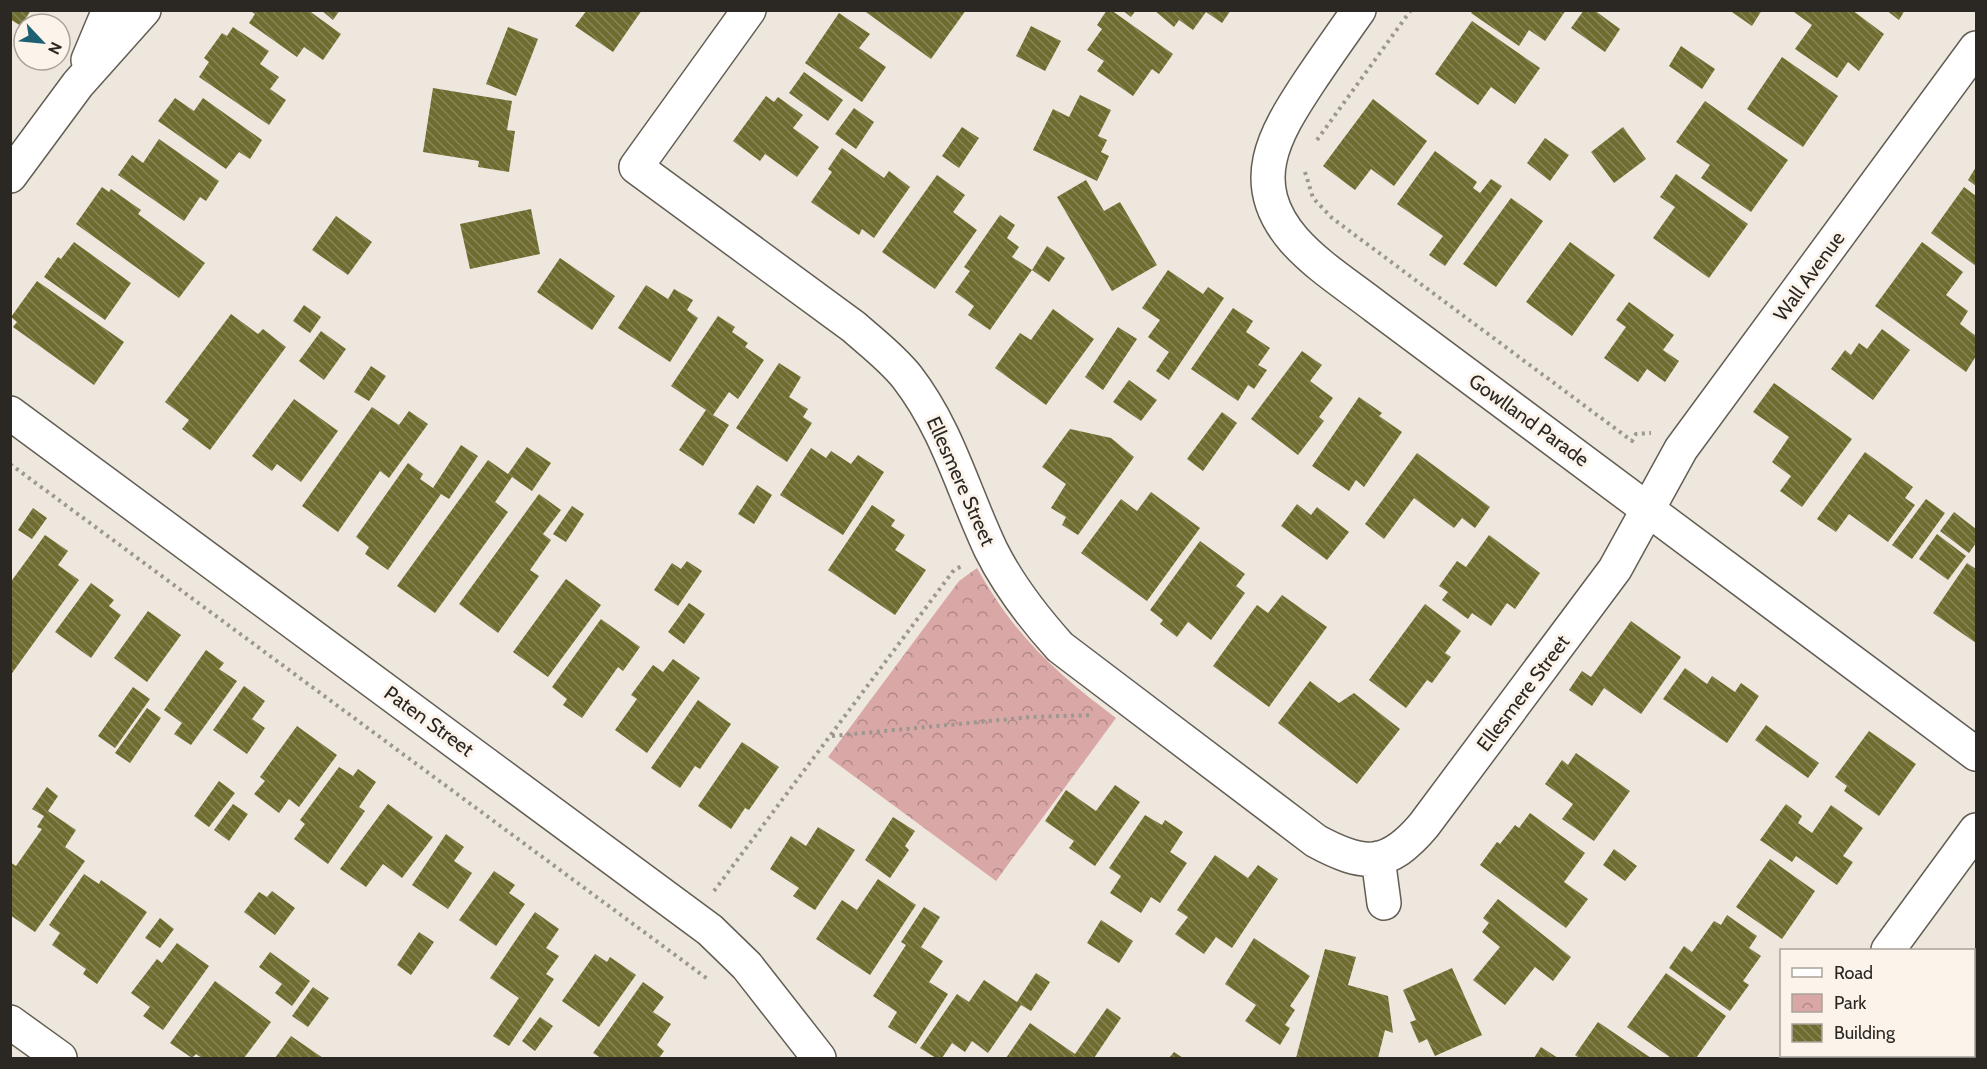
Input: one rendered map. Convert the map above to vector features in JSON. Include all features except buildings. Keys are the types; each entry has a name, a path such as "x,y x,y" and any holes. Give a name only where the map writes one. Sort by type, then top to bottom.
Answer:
{"street":[{"path":"78,84 109,10"},
{"path":"10,176 78,84 144,10"},
{"name":"Ellesmere Street","path":"749,10 636,167 854,327 882,351 906,377 944,436 991,550 1011,586 1034,619 1060,647 1316,841 1338,853 1357,858 1378,858 1398,852 1424,825 1615,569 1649,509"},
{"name":"Gowlland Parade","path":"1359,10 1299,98 1272,146 1266,171 1268,187 1285,228 1305,251 1367,301 1977,754"},
{"name":"Wall Avenue","path":"1649,509 1681,449 1977,48"},
{"name":"Paten Street","path":"10,413 694,917 747,966 819,1059"},
{"path":"1889,949 1977,830"},
{"path":"1378,858 1384,903"},
{"path":"10,1022 60,1059"}],"path":[{"path":"1314,144 1411,10"},
{"path":"1306,165 1307,185 1313,198 1332,218 1632,441 1636,434 1659,432 1681,449"},
{"path":"10,464 716,985"},
{"path":"694,917 954,570 991,550"},
{"path":"831,736 1032,717 1145,712"}],"green space":[{"path":"977,568 991,592 1021,633 1074,685 1116,718 996,881 828,757 959,581"}]}
